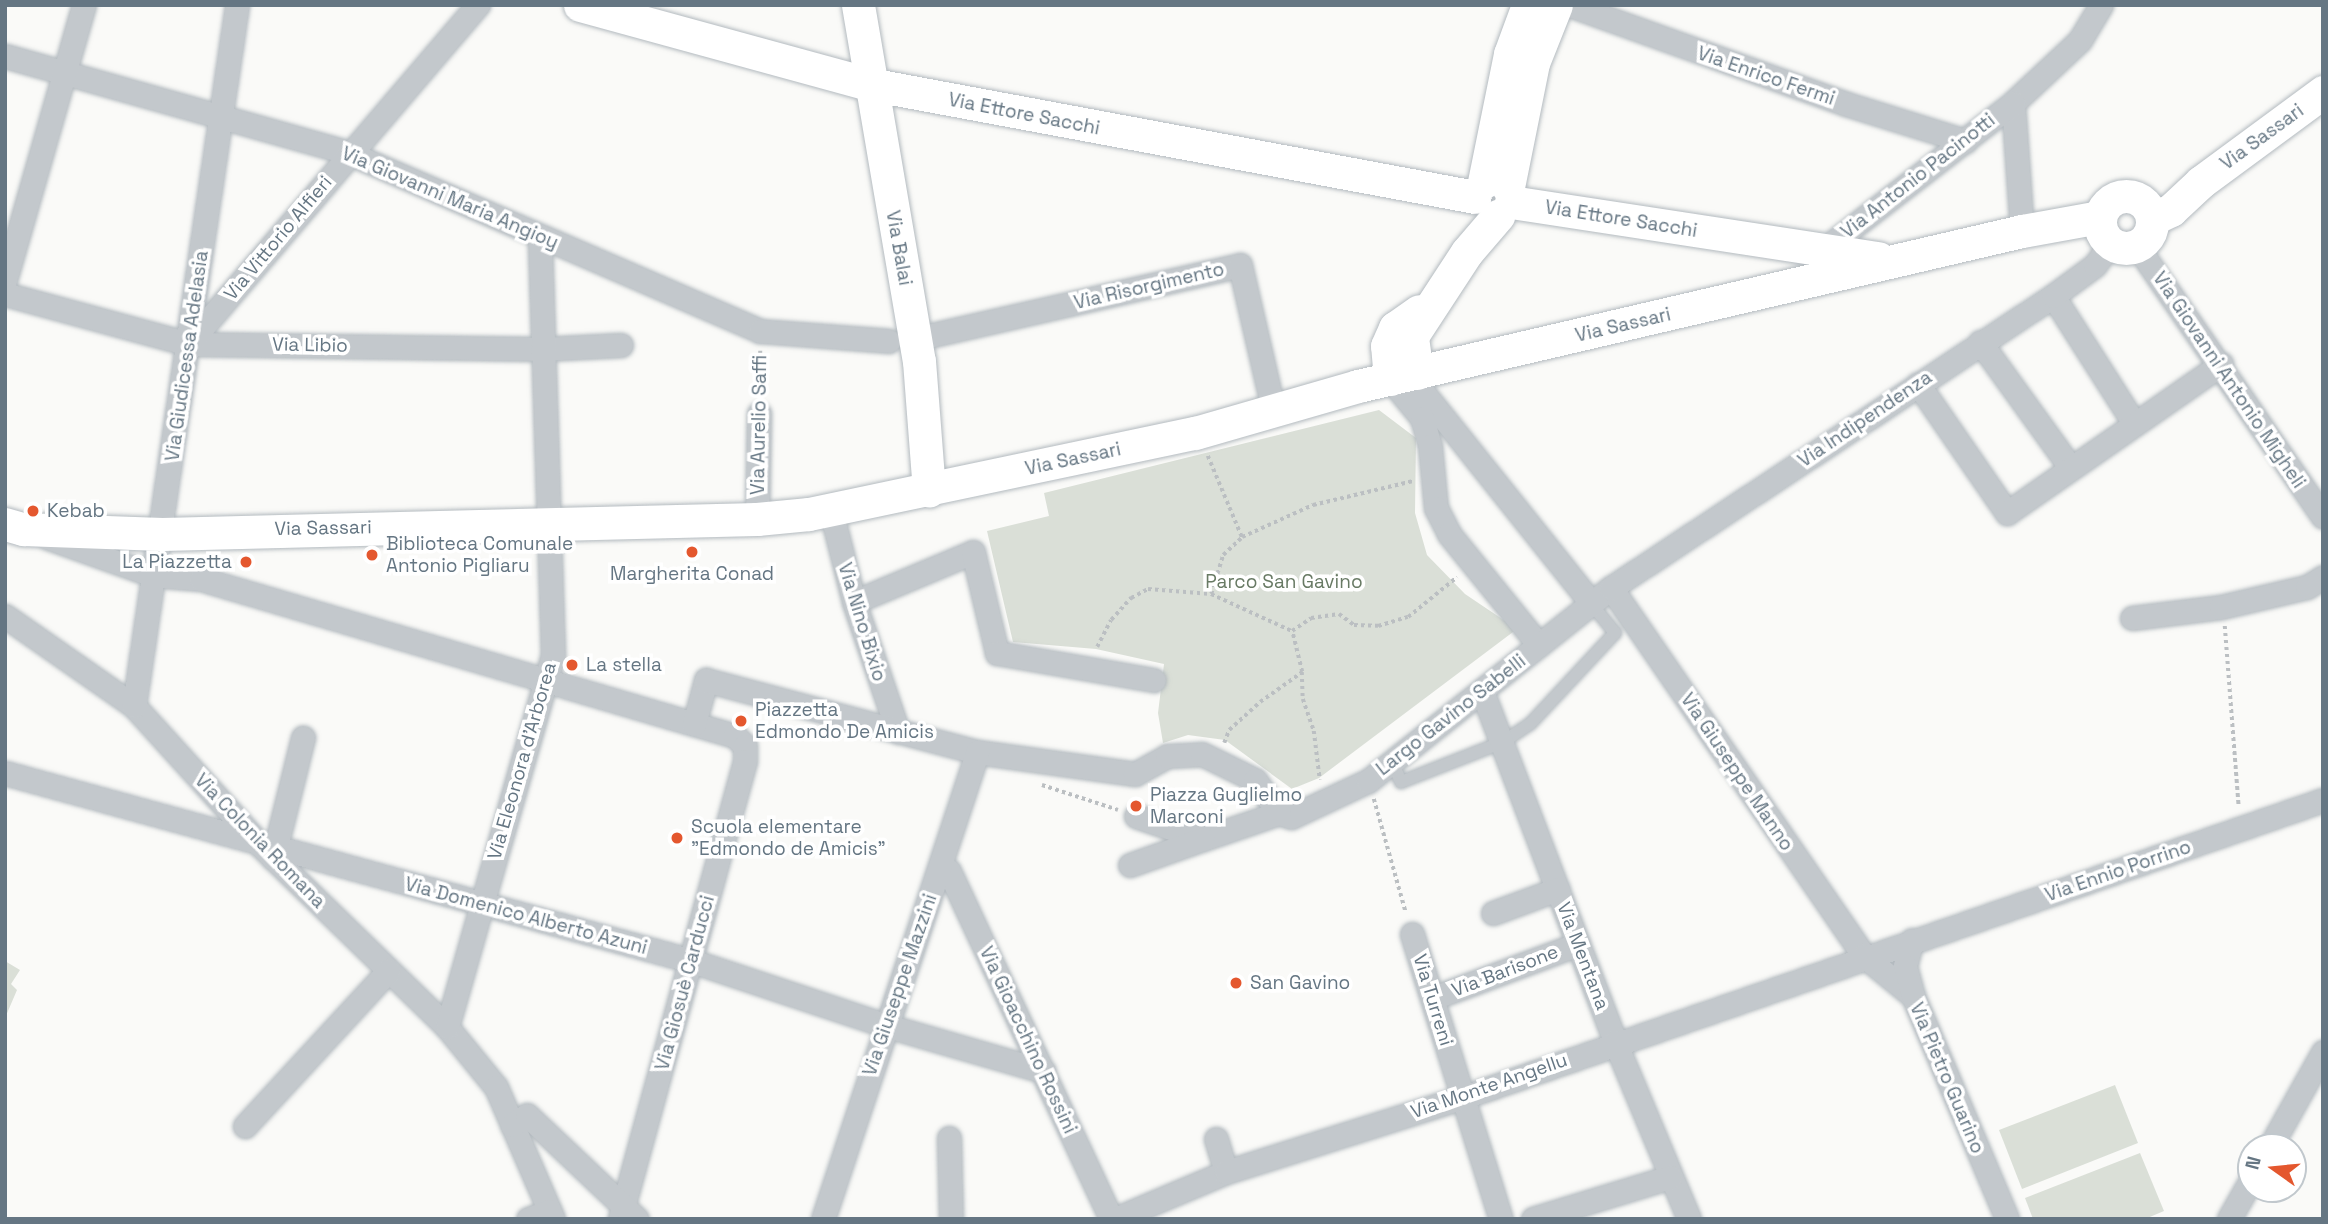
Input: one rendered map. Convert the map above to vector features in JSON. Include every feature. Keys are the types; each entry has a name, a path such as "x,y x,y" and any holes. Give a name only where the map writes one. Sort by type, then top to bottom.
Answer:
{"street":[{"path":"5,280 84,5"},
{"name":"Via Giudicessa Adelasia","path":"134,706 189,344 205,307 222,113 237,5"},
{"name":"Via Vittorio Alfieri","path":"205,307 349,153 478,5"},
{"name":"Via Ettore Sacchi","path":"580,5 869,84 1492,199 1730,236 1826,263 1896,260"},
{"name":"Via Balai","path":"858,5 902,340 929,491"},
{"path":"1492,199 1510,54 1528,5"},
{"path":"1539,645 1474,561 1449,534 1436,508 1430,446 1422,418 1387,346 1395,328 1436,300 1467,252 1492,199 1534,63 1556,5"},
{"name":"Via Enrico Fermi","path":"1570,5 1846,104 1965,141"},
{"name":"Via Antonio Pacinotti","path":"1826,263 1965,141 2013,103 2080,40 2101,5"},
{"name":"Via Giovanni Maria Angioy","path":"5,56 222,113 349,153 760,331 902,340"},
{"name":"Via Sassari","path":"1896,260 2022,231 2127,223 2201,182 2323,92"},
{"name":"Via Antonio Pacinotti","path":"2013,103 2022,231"},
{"name":"Via Indipendenza","path":"1611,588 2053,296 2095,265 2127,223"},
{"name":"Via Giovanni Antonio Migheli","path":"2127,223 2141,251 2221,364 2323,517"},
{"path":"1730,236 1752,253 1761,267 1763,292"},
{"name":"Via Eleonora d'Arborea","path":"447,1027 553,656 540,237"},
{"name":"Via Sassari","path":"14,527 106,545 162,534 757,519 831,510 1195,433 1273,408 1763,292 1826,263"},
{"name":"Via Risorgimento","path":"902,340 1240,265 1273,408"},
{"name":"Via Libio","path":"5,294 189,344 542,349 621,345"},
{"path":"2053,296 2134,424"},
{"path":"1980,342 2071,468"},
{"path":"1918,384 2007,513 2221,364"},
{"path":"1403,376 1422,391 1591,603"},
{"name":"Via Aurelio Saffi","path":"757,519 759,414"},
{"name":"Via Nino Bixio","path":"831,510 854,602 898,732"},
{"path":"106,545 153,575 201,579 694,724 706,680 977,752 1135,774 1167,756 1202,754 1217,759 1255,780 1279,813 1130,865"},
{"path":"854,602 973,552 997,653 1154,680"},
{"path":"2132,618 2221,607 2307,587 2323,577"},
{"name":"Largo Gavino Sabelli","path":"1279,813 1292,817 1368,781 1611,588"},
{"name":"Via Giuseppe Manno","path":"1611,588 1864,956"},
{"name":"Via Colonia Romana","path":"5,616 134,706 269,850 447,1027 496,1087 512,1125"},
{"name":"Via Mentana","path":"1482,691 1615,1042 1689,1219"},
{"name":"Via Giosuè Carducci","path":"627,1214 745,746 735,736 694,724"},
{"path":"269,850 303,738"},
{"name":"Via Giuseppe Mazzini","path":"823,1219 884,1026 941,866 977,752"},
{"name":"Via Domenico Alberto Azuni","path":"5,773 269,850 481,903 692,961 884,1026 1043,1071"},
{"name":"Via Ennio Porrino","path":"1864,956 2323,800"},
{"path":"1136,816 1203,839"},
{"name":"Via Gioacchino Rossini","path":"941,866 949,871 1113,1219"},
{"path":"1493,913 1558,890"},
{"name":"Via Turreni","path":"1412,934 1461,1098 1501,1219"},
{"path":"1912,940 1905,966 1913,996"},
{"name":"Via Barisone","path":"1433,998 1578,944"},
{"name":"Via Pietro Guarino","path":"1864,956 1913,996 2007,1219"},
{"name":"Via Monte Angellu","path":"1113,1219 1226,1172 1461,1098 1864,956"},
{"path":"245,1126 388,971"},
{"path":"2278,1133 2323,1052"},
{"path":"527,1219 552,1215 512,1125 527,1115 627,1214"},
{"path":"948,1138 951,1219"},
{"path":"1216,1139 1226,1172"},
{"path":"1533,1219 1670,1177"},
{"path":"2229,1219 2238,1203"}],"lane":[{"path":"1392,761 1401,782 1503,742 1530,724 1615,633 1591,603"}],"path":[{"name":"Via Aurelio Saffi","path":"759,414 760,331"},
{"path":"1195,433 1241,537"},
{"path":"1211,594 1223,555 1241,537 1313,505 1424,481"},
{"path":"1292,631 1311,618 1339,614 1354,625 1378,626 1408,617 1439,596 1474,561"},
{"path":"1088,669 1111,620 1131,598 1148,589 1211,594 1292,631"},
{"path":"2221,607 2231,654 2241,830"},
{"path":"1292,631 1302,672 1303,699 1314,731 1323,803"},
{"path":"1217,759 1229,730 1302,672"},
{"name":"Via Turreni","path":"1368,781 1412,934"}],"green space":[{"name":"Parco San Gavino","path":"1379,410 1416,438 1415,513 1427,555 1465,594 1517,629 1319,778 1292,789 1225,740 1188,735 1163,743 1158,713 1164,664 1096,649 1013,642 987,531 1049,516 1044,493"},
{"path":"5,961 20,970 11,984 17,990 5,1018"},
{"path":"2115,1085 2138,1143 2022,1189 1999,1130"},
{"path":"2140,1153 2164,1211 2145,1219 2033,1219 2025,1198"}],"place":[{"name":"Kebab","path":"33,511"},
{"name":"Margherita Conad","path":"692,552"},
{"name":"Biblioteca Comunale Antonio Pigliaru","path":"372,555"},
{"name":"La Piazzetta","path":"246,562"},
{"name":"La stella","path":"572,665"},
{"name":"Piazzetta Edmondo De Amicis","path":"741,721"},
{"name":"Piazza Guglielmo Marconi","path":"1136,806"},
{"name":"Scuola elementare \"Edmondo de Amicis\"","path":"677,838"},
{"name":"San Gavino","path":"1236,983"}]}
